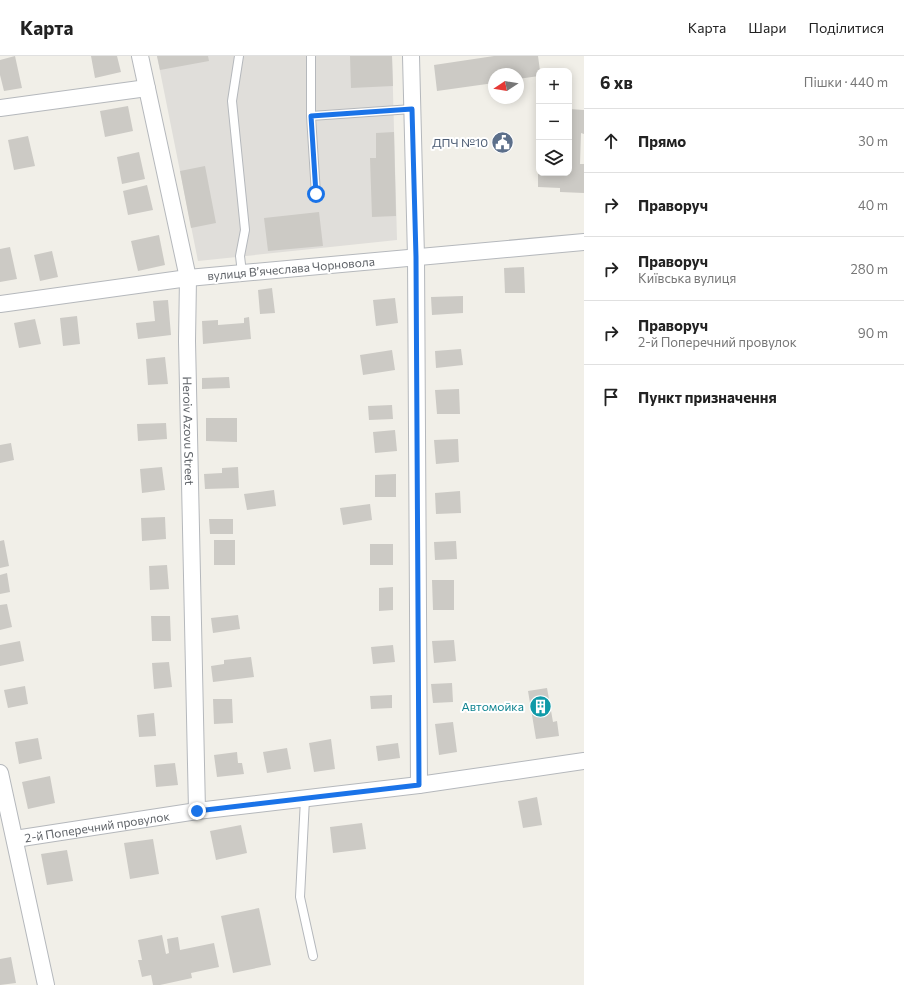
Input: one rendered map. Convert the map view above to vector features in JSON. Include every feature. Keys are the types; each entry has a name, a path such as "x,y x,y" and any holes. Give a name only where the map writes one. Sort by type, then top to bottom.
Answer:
{"street":[{"name":"Heroiv Azovu Street","path":"140,56 160,140 188,278 187,341 197,811"},
{"path":"411,56 416,257 419,785"},
{"path":"0,108 147,88"},
{"name":"вулиця Вʼячеслава Чорновола","path":"0,304 188,278 584,242"},
{"name":"2-й Поперечний провулок","path":"15,839 197,811 419,785 584,761"},
{"path":"0,773 46,985"}],"lane":[{"path":"310,56 311,116 316,194"},
{"path":"238,57 232,101 245,230 240,256 242,273"},
{"path":"311,116 412,109"},
{"path":"305,799 300,897 314,956"}],"shaded area":[{"path":"157,56 392,56 397,240 198,261"}],"building":[{"path":"15,56 22,88 4,91 0,75 0,60"},
{"path":"91,56 117,56 121,72 95,78"},
{"path":"157,56 208,56 209,61 160,70"},
{"path":"350,56 392,56 393,86 351,88"},
{"path":"494,56 538,56 540,68 536,68 536,76 524,78 524,68 488,68 488,84 437,91 434,65"},
{"path":"128,106 133,131 105,137 100,111"},
{"path":"572,109 584,110 584,134 581,133 580,164 584,164 584,193 560,192 560,188 538,187 538,176 572,176"},
{"path":"394,132 396,216 372,217 370,158 376,158 376,133"},
{"path":"28,136 35,166 14,170 8,140"},
{"path":"139,152 145,179 122,184 117,157"},
{"path":"205,166 216,223 191,228 180,171"},
{"path":"147,185 153,210 128,215 123,191"},
{"path":"319,212 323,246 268,251 264,218"},
{"path":"159,235 165,265 138,271 131,241"},
{"path":"10,247 17,279 0,282 0,249"},
{"path":"52,251 58,277 40,281 34,255"},
{"path":"524,267 525,293 505,293 504,268"},
{"path":"272,288 275,313 260,314 258,290"},
{"path":"463,296 463,313 432,315 431,297"},
{"path":"395,298 398,323 376,326 373,300"},
{"path":"168,300 171,335 138,339 136,323 155,321 153,301"},
{"path":"77,316 80,344 63,346 60,318"},
{"path":"249,317 251,339 203,344 202,321 218,320 218,325 244,323 244,318"},
{"path":"35,319 41,344 19,348 14,323"},
{"path":"461,349 463,365 436,368 435,351"},
{"path":"392,350 395,370 363,375 360,355"},
{"path":"165,357 168,384 148,385 146,359"},
{"path":"229,377 230,388 202,389 202,378"},
{"path":"459,389 460,414 437,414 435,390"},
{"path":"392,405 393,419 369,420 368,406"},
{"path":"206,418 237,418 237,442 206,441"},
{"path":"166,423 167,439 138,441 137,424"},
{"path":"395,430 397,451 375,453 373,432"},
{"path":"458,439 459,462 436,464 434,440"},
{"path":"11,443 14,460 0,463 0,445"},
{"path":"162,467 165,490 142,493 140,469"},
{"path":"238,467 239,488 205,489 204,474 222,473 222,468"},
{"path":"396,474 396,497 375,497 375,475"},
{"path":"274,490 276,506 247,510 244,494"},
{"path":"460,491 461,513 436,514 435,493"},
{"path":"370,504 372,520 343,525 340,508"},
{"path":"165,517 166,539 142,541 141,518"},
{"path":"209,519 233,519 233,534 210,534"},
{"path":"4,540 9,566 0,568 0,541"},
{"path":"214,540 235,540 235,565 214,565"},
{"path":"456,541 457,559 435,560 434,542"},
{"path":"370,544 393,544 393,565 370,565"},
{"path":"167,565 169,589 150,590 149,566"},
{"path":"7,573 10,592 0,594 0,575"},
{"path":"432,580 454,580 454,610 433,610"},
{"path":"393,587 393,610 379,611 379,588"},
{"path":"7,604 12,627 0,630 0,605"},
{"path":"238,615 240,629 213,633 211,618"},
{"path":"151,616 170,616 171,641 152,641"},
{"path":"454,640 456,661 434,663 432,641"},
{"path":"20,641 24,661 0,666 0,645"},
{"path":"393,645 395,662 373,664 371,647"},
{"path":"251,657 254,677 213,682 211,666 224,664 224,660"},
{"path":"169,662 172,687 154,689 152,663"},
{"path":"452,683 453,702 433,703 431,684"},
{"path":"25,686 28,704 8,708 4,690"},
{"name":"Автомойка","path":"547,688 553,722 557,721 559,736 536,739 528,691"},
{"path":"392,695 392,708 371,709 370,696"},
{"path":"213,699 232,699 233,723 214,724"},
{"path":"154,713 156,736 139,737 137,715"},
{"path":"453,722 457,752 439,755 435,724"},
{"path":"38,738 42,759 19,764 15,742"},
{"path":"331,739 335,769 314,772 309,743"},
{"path":"398,743 400,758 378,761 376,746"},
{"path":"287,748 291,769 267,773 263,752"},
{"path":"237,752 238,763 242,763 244,774 217,777 214,755"},
{"path":"175,763 178,785 156,787 154,765"},
{"path":"50,776 55,803 28,809 22,782"},
{"path":"537,797 542,825 523,828 518,801"},
{"path":"362,823 366,849 333,853 330,827"},
{"path":"241,825 247,853 216,860 210,831"},
{"path":"153,839 159,874 130,879 124,843"},
{"path":"67,850 73,881 47,885 41,854"},
{"path":"259,908 271,965 233,973 221,916"},
{"path":"162,935 166,954 169,953 167,939 178,937 180,950 214,943 219,967 191,973 192,978 160,985 153,985 151,975 142,977 138,960 142,960 138,940"},
{"path":"11,957 16,983 0,985 0,959"}],"place":[{"name":"ДПЧ №10","path":"503,142"},
{"name":"Автомойка","path":"540,706"}],"route":[{"path":"197,811 419,785 416,257 412,109 311,116 316,194"}]}
